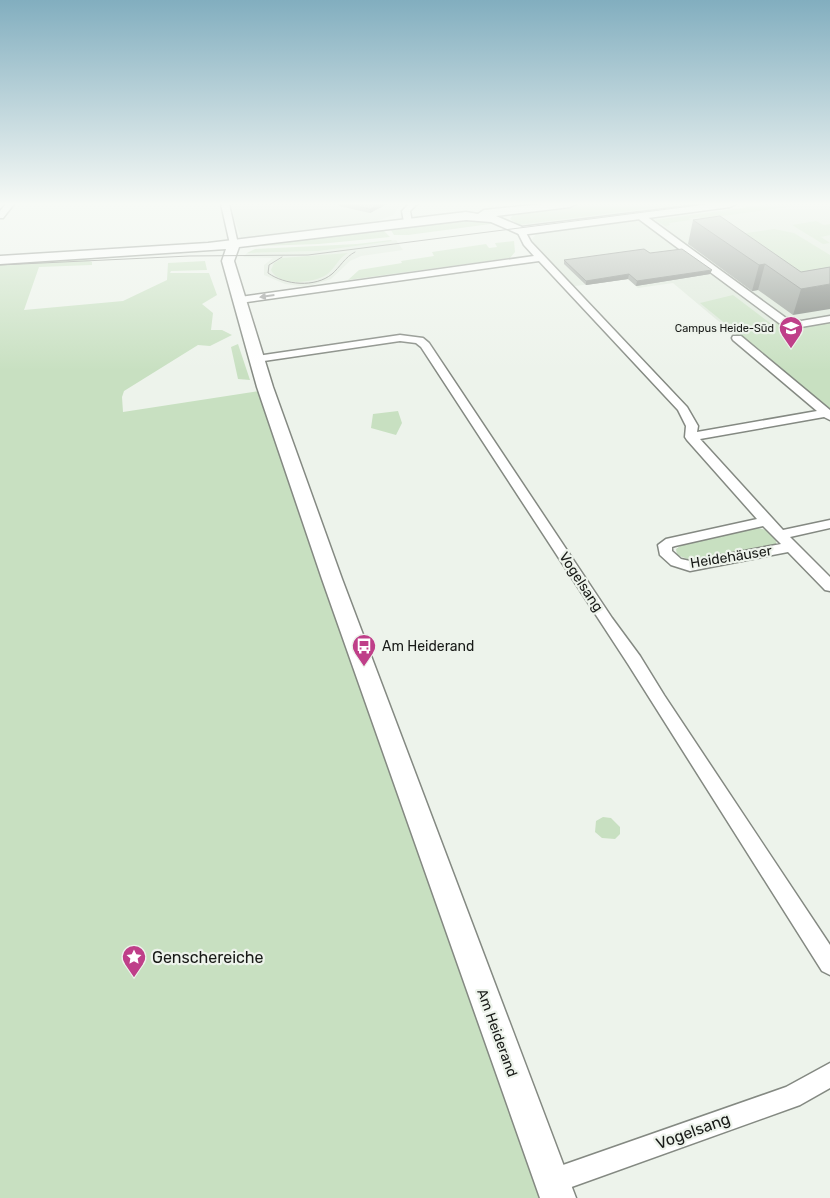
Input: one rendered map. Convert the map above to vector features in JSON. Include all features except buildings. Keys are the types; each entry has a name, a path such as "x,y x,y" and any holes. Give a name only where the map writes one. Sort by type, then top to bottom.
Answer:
{"main road":[{"name":"Am Heiderand","path":"228,260 265,387 332,579 555,1190"}],"street":[{"path":"240,300 527,260"},
{"name":"Heidehäuser","path":"543,260 683,409 692,426 691,437 766,521 830,586"},
{"path":"700,260 783,321 801,324 830,319"},
{"name":"Vogelsang","path":"257,359 410,337 419,340 425,345 634,660 658,700 830,964"},
{"path":"737,338 828,415"},
{"path":"691,437 828,415"},
{"name":"Heidehäuser","path":"766,521 671,542 665,545 665,552 676,562 690,566 791,547"},
{"name":"Heidehäuser","path":"780,535 830,524"},
{"name":"Vogelsang","path":"555,1190 792,1097 830,1075"}],"shaded area":[{"path":"271,260 352,260 331,279 312,285 300,286 285,284 264,275 264,265"},
{"name":"Campus Heide-Süd","path":"546,260 830,260 830,415 673,283 638,288 628,279 568,287"}],"green space":[{"path":"51,260 87,260 92,262 92,265 39,267 24,310 123,301 167,280 168,263 205,261 207,270 171,271 170,273 209,273 217,295 202,304 213,313 211,330 222,330 232,335 210,346 198,345 124,391 122,397 123,412 265,390 552,1198 0,1198 0,263"},
{"path":"279,260 340,260 326,275 313,280 297,282 281,279 275,275 271,270 274,263"},
{"path":"496,260 348,280 359,270 402,263 401,261"},
{"path":"760,260 830,260 830,282 799,287"},
{"path":"733,295 770,323 799,327 830,322 830,409 700,303"},
{"path":"238,344 250,380 238,379 231,347"},
{"path":"398,411 402,423 396,435 371,428 373,414"},
{"path":"755,528 765,529 772,533 777,538 776,544 770,547 693,561 677,555 676,549 683,544"},
{"path":"603,817 611,818 620,827 620,834 615,839 602,838 595,832 596,821"}],"tram line":[{"path":"0,265 107,260"},
{"path":"277,260 269,265 268,273 283,280 300,283 309,283 325,278 332,274 345,260"}],"place":[{"name":"Campus Heide-Süd","path":"791,349"},
{"name":"Am Heiderand","path":"364,667"},
{"name":"Genschereiche","path":"134,978"}]}
